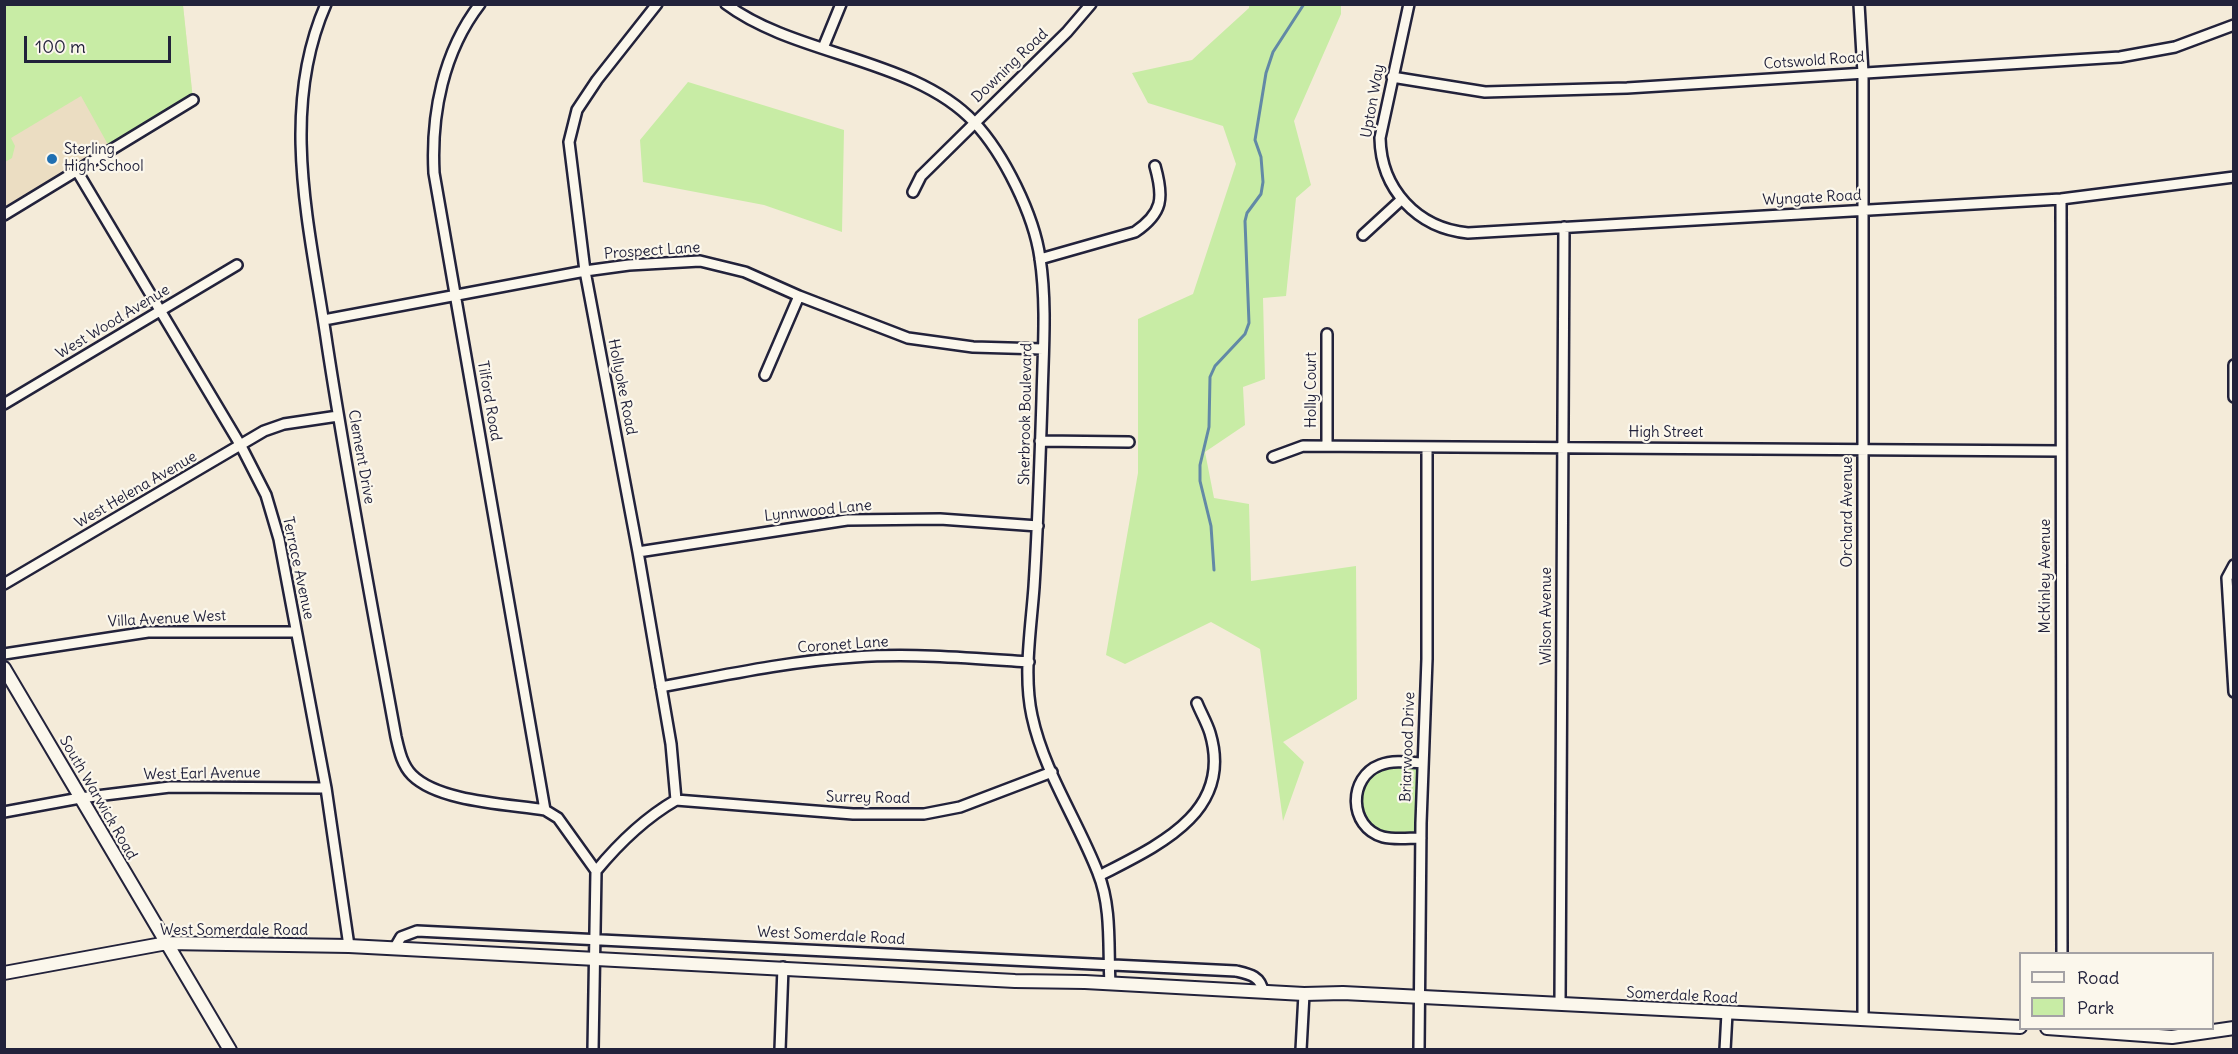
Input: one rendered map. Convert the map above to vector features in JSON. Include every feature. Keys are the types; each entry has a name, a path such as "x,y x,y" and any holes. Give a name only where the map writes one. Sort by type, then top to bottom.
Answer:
{"main road":[{"name":"South Warwick Road","path":"4,668 230,1050"},
{"name":"West Somerdale Road","path":"4,973 167,943 349,946 594,961 783,967 962,979 1304,994 1343,993"},
{"name":"Somerdale Road","path":"1343,993 2019,1027"},
{"path":"2077,1030 2172,1037 2234,1029"}],"street":[{"name":"Clement Drive","path":"326,4 306,72 300,145 305,209 338,416 396,737 402,759 411,774 427,786 447,794 545,810"},
{"name":"Tilford Road","path":"480,4 466,22 446,71 435,111 434,173 545,810"},
{"name":"Hollyoke Road","path":"657,4 597,80 578,110 569,142 570,166 585,272 638,552 671,744 676,800"},
{"name":"Sherbrook Boulevard","path":"726,4 758,24 903,77 951,102 974,121 1001,159 1032,224 1040,259 1043,349 1038,526 1029,662 1032,716 1052,772 1100,876 1106,906 1110,984"},
{"path":"823,48 841,4"},
{"name":"Downing Road","path":"913,192 921,176 974,121 1067,32 1091,4"},
{"name":"Upton Way","path":"1401,200 1385,172 1380,153 1380,138 1409,4"},
{"name":"Orchard Avenue","path":"1859,4 1863,73 1863,1019"},
{"name":"Cotswold Road","path":"1392,77 1485,92 1627,88 2120,57 2175,47 2234,25"},
{"path":"4,215 193,100"},
{"path":"1040,259 1135,232 1146,225 1158,211 1160,184 1155,166"},
{"name":"Terrace Avenue","path":"77,171 241,446 266,495 279,539 326,788 349,946"},
{"name":"Wyngate Road","path":"1401,200 1429,222 1452,231 1564,227 2061,199 2234,177"},
{"name":"McKinley Avenue","path":"2061,199 2062,952"},
{"path":"1363,235 1401,200"},
{"name":"Wilson Avenue","path":"1560,1004 1564,227"},
{"name":"Prospect Lane","path":"324,320 629,265 700,261 745,272 799,296 908,338 973,346 1043,349"},
{"name":"West Wood Avenue","path":"4,404 237,265"},
{"path":"765,375 799,296"},
{"name":"Holly Court","path":"1327,334 1327,446"},
{"path":"2234,365 2234,397"},
{"name":"West Helena Avenue","path":"4,584 241,446 264,430 284,424 338,416"},
{"path":"1040,441 1130,442"},
{"name":"High Street","path":"1273,457 1303,446 2061,451"},
{"name":"Briarwood Drive","path":"1419,1050 1422,763 1427,659 1427,447"},
{"name":"Lynnwood Lane","path":"638,552 847,520 940,519 1038,526"},
{"path":"2234,565 2227,578 2234,692"},
{"name":"Villa Avenue West","path":"4,654 148,632 297,632"},
{"name":"Coronet Lane","path":"661,687 775,666 855,657 938,656 1029,662"},
{"path":"1100,876 1144,853 1183,826 1201,810 1212,789 1214,763 1210,734 1197,703"},
{"path":"1421,838 1381,836 1361,820 1356,799 1361,780 1374,768 1396,762 1422,763"},
{"name":"Surrey Road","path":"676,800 853,814 924,814 960,807 1052,772"},
{"name":"West Earl Avenue","path":"4,812 80,798 170,787 326,788"},
{"path":"596,871 614,848 655,812 676,800"},
{"path":"545,810 558,818 569,831 596,871 593,1050"},
{"name":"West Somerdale Road","path":"394,949 401,937 417,931 1109,967 1236,971 1250,974 1259,981 1263,992"},
{"path":"780,1050 783,967"},
{"path":"1300,1050 1304,994"},
{"path":"1725,1050 1727,1013"}],"shaded area":[{"name":"Sterling High School","path":"5,5 183,5 193,100 5,217"}],"green space":[{"name":"Sterling High School","path":"4,5 183,5 193,100 111,150 81,96 11,138 15,146 12,158 5,162"},
{"path":"1249,5 1341,5 1341,14 1294,121 1311,185 1296,198 1286,296 1263,298 1265,379 1243,387 1245,425 1205,452 1214,498 1249,504 1251,581 1356,566 1357,699 1283,742 1304,762 1283,821 1260,649 1211,622 1125,664 1106,655 1138,473 1138,319 1193,294 1236,164 1223,126 1148,103 1132,73 1192,60 1249,8"},
{"path":"688,82 844,130 842,232 764,205 643,182 640,140"},
{"path":"1422,763 1421,838 1391,838 1367,828 1356,799 1374,768"}],"waterway":[{"path":"1214,570 1211,526 1200,481 1200,465 1209,427 1210,377 1215,366 1245,334 1249,323 1245,221 1247,213 1261,194 1263,182 1261,157 1255,140 1266,73 1273,52 1304,4"}],"place":[{"name":"Sterling High School","path":"52,159"}]}
